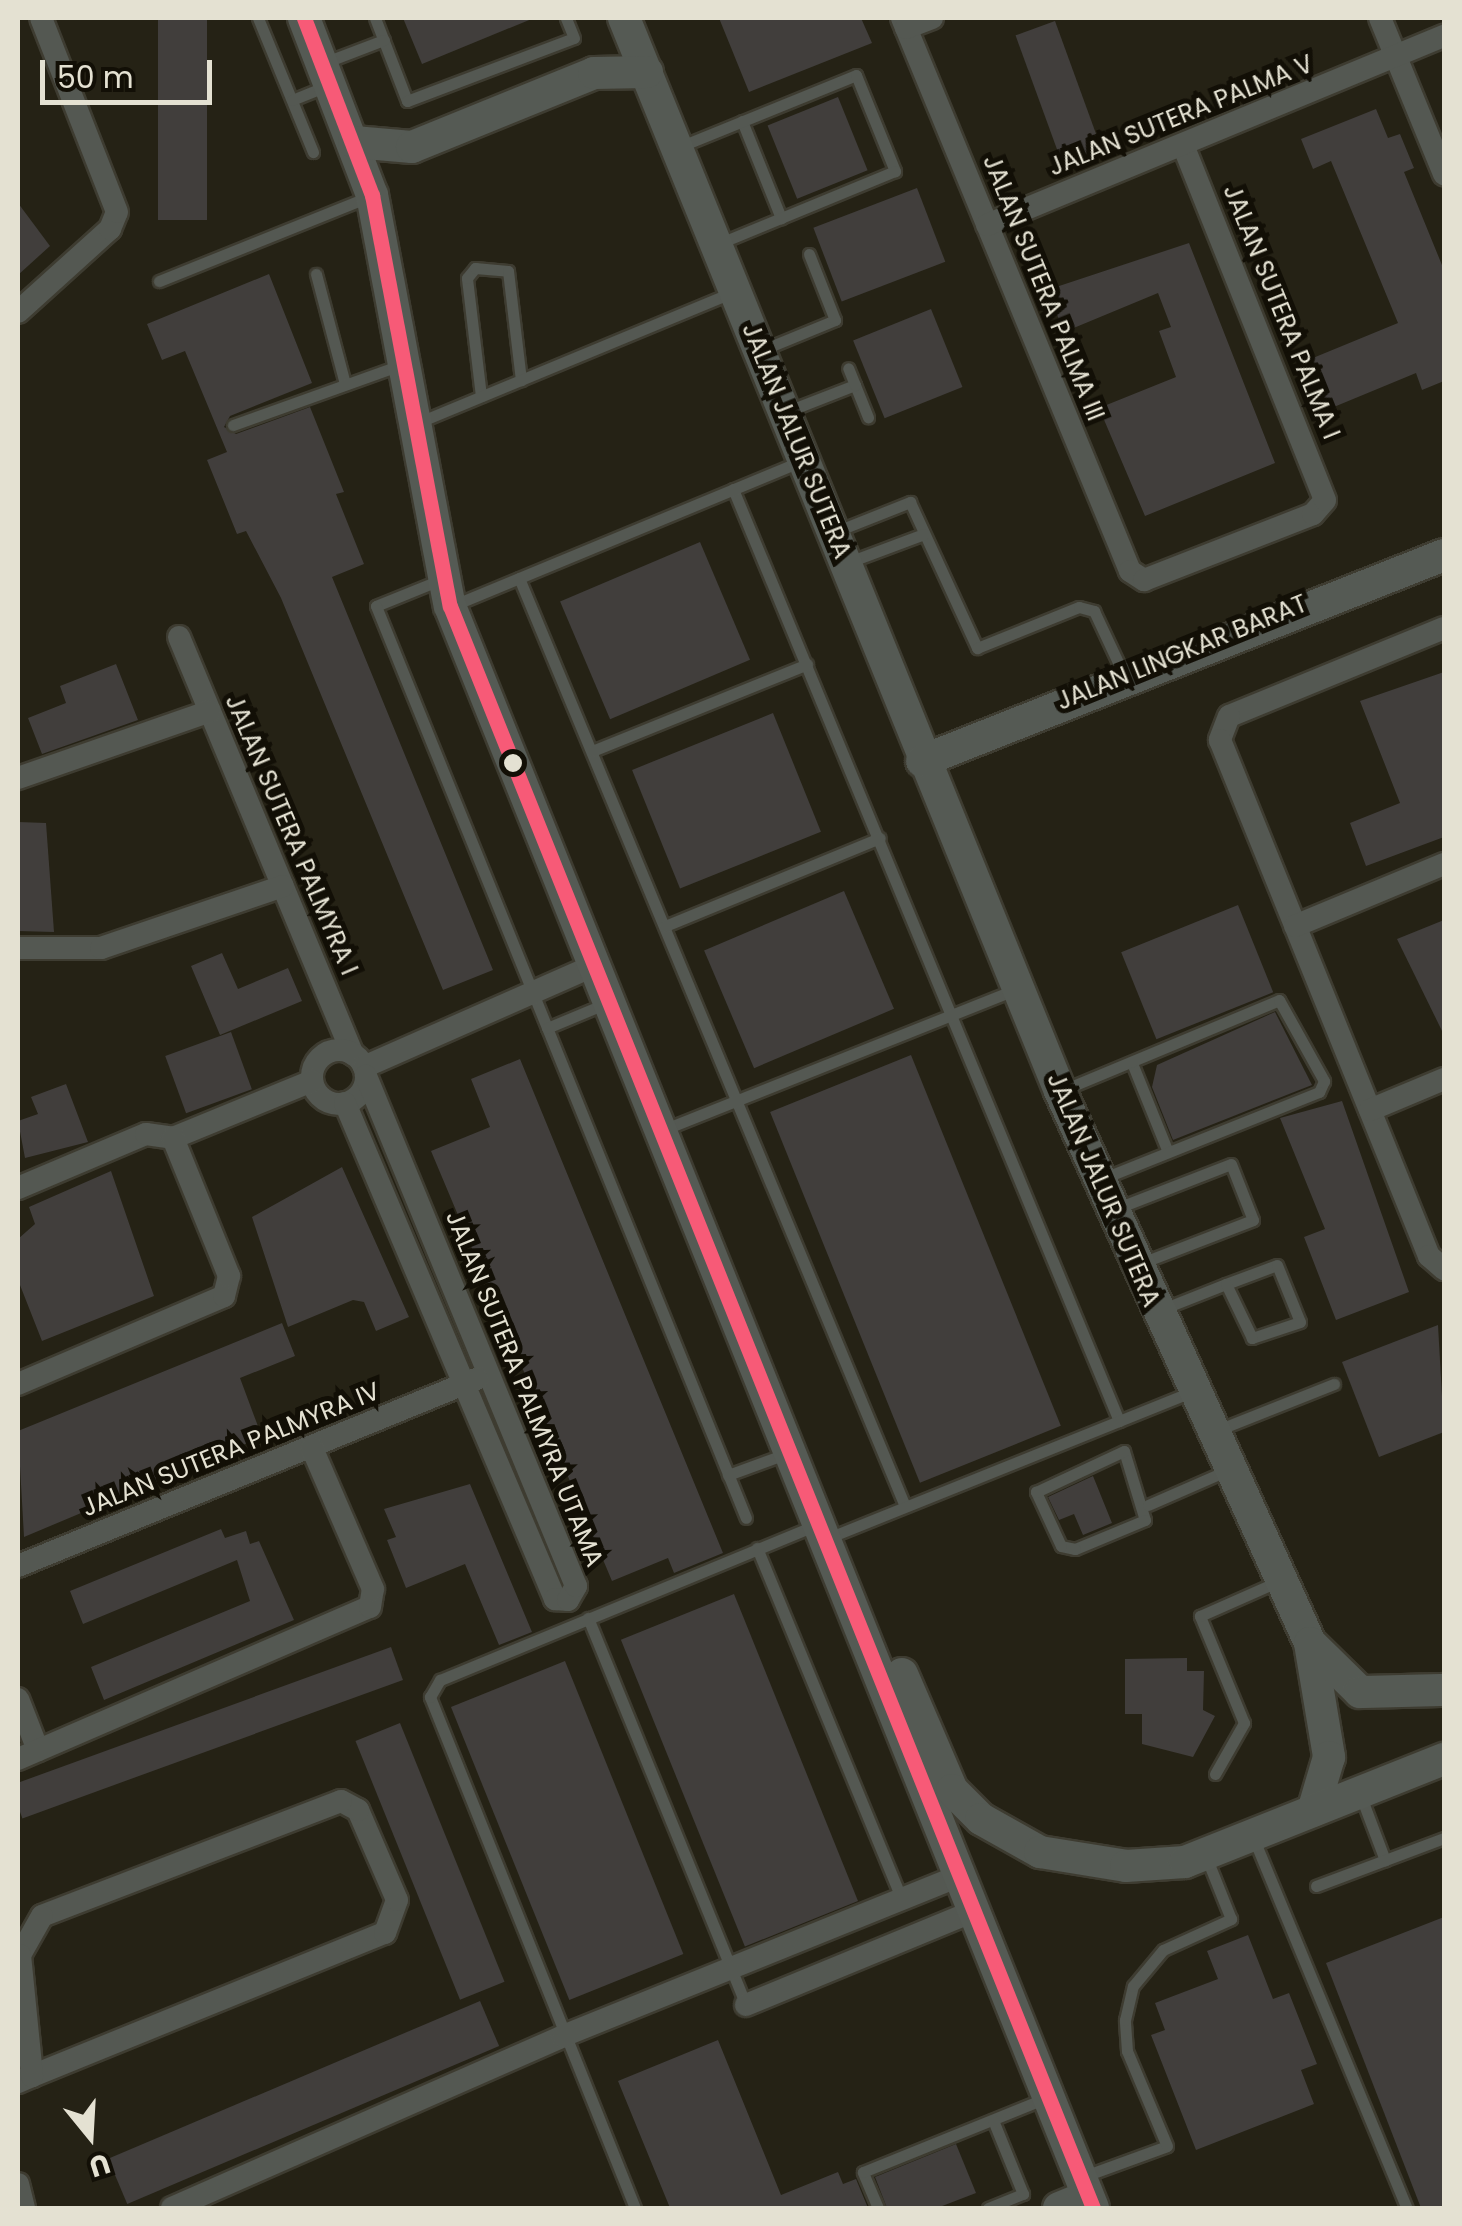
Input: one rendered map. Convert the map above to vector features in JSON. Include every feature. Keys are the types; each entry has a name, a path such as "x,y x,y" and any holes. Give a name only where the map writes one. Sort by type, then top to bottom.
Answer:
{"main road":[{"path":"304,18 354,142 374,204 407,362 447,592 658,1132 859,1611 1048,2097 1080,2198"},
{"path":"594,73 626,22"},
{"name":"JALAN JALUR SUTERA","path":"626,22 786,412 922,761 1060,1091 1192,1391 1310,1643 1329,1757 1313,1810"},
{"path":"354,142 412,147 594,73 647,72"},
{"path":"374,204 412,147"},
{"name":"JALAN LINGKAR BARAT","path":"922,761 1124,676 1444,555"},
{"path":"859,1611 893,1653 952,1790 981,1820 1040,1852 1126,1866 1205,1855 1444,1760"},
{"path":"1310,1643 1360,1692 1444,1690"}],"street":[{"path":"18,312 110,230 117,212 40,18"},
{"path":"904,23 932,18"},
{"path":"1380,18 1444,174"},
{"name":"JALAN SUTERA PALMA III","path":"904,23 1137,577"},
{"name":"JALAN SUTERA PALMA V","path":"988,226 1444,36"},
{"name":"JALAN SUTERA PALMA I","path":"1137,577 1313,514 1325,500 1183,145"},
{"path":"1444,628 1229,716 1220,740 1428,1256 1444,1269"},
{"name":"JALAN SUTERA PALMYRA I","path":"179,637 361,1066"},
{"path":"18,778 210,712"},
{"path":"1295,926 1444,864"},
{"path":"18,948 101,948 282,886"},
{"path":"18,1188 146,1134 174,1138 312,1081 320,1056 361,1066 593,966"},
{"path":"312,1081 328,1102 345,1103 361,1066"},
{"name":"JALAN SUTERA PALMYRA UTAMA","path":"345,1103 555,1599 568,1600 576,1586 361,1066"},
{"path":"1370,1110 1444,1079"},
{"path":"18,1384 224,1296 229,1276 174,1138"},
{"name":"JALAN SUTERA PALMYRA IV","path":"18,1566 489,1373"},
{"path":"18,1699 28,1754 370,1607 373,1588 312,1448"},
{"path":"341,1801 358,1810 398,1900 385,1933 25,2079 20,1955 42,1916 341,1801"},
{"path":"172,2208 563,2036 960,1876"},
{"path":"746,2005 974,1911"},
{"path":"18,2184 24,2208"}],"lane":[{"path":"258,18 313,152"},
{"path":"376,18 407,101 574,38 566,18"},
{"path":"292,100 384,40"},
{"path":"678,148 856,74 896,171 718,244"},
{"path":"742,121 781,218"},
{"path":"159,281 374,204"},
{"path":"761,351 835,320 809,254"},
{"path":"481,396 467,278 476,268 508,271 521,380"},
{"path":"316,274 345,384"},
{"path":"416,423 737,291"},
{"path":"233,425 407,362"},
{"path":"848,368 868,418"},
{"path":"786,412 855,386"},
{"path":"746,1518 376,606 519,578 803,460"},
{"path":"733,489 954,1014 1119,1422"},
{"path":"832,532 910,502 978,648 1079,608 1094,611 1124,676"},
{"path":"844,563 924,534"},
{"path":"519,578 906,1506"},
{"path":"592,751 807,664"},
{"path":"665,926 880,838"},
{"path":"658,1132 1018,988"},
{"path":"1060,1091 1283,1000 1324,1081 1319,1092 1168,1152 1105,1196"},
{"path":"547,1028 607,1004"},
{"path":"1132,1063 1168,1152"},
{"path":"1105,1196 1232,1164 1253,1220 1136,1266"},
{"path":"1156,1311 1226,1284 1286,1268 1300,1322 1252,1338 1226,1284"},
{"path":"1211,1432 1334,1384"},
{"path":"634,2208 430,1697 440,1680 757,1548 906,1506 1192,1391"},
{"path":"1124,1450 1148,1506 1145,1520 1076,1549 1050,1536 1034,1500 1044,1482 1124,1450"},
{"path":"728,1475 792,1451"},
{"path":"1148,1506 1228,1470"},
{"path":"757,1548 902,1900"},
{"path":"1215,1774 1244,1724 1200,1616 1279,1581"},
{"path":"588,1618 746,2005"},
{"path":"1360,1792 1385,1860"},
{"path":"1253,1837 1407,2208"},
{"path":"1316,1886 1444,1838"},
{"path":"1080,2198 1167,2146 1127,2052 1124,2020 1134,1986 1162,1950 1231,1919 1205,1855"},
{"path":"878,2208 863,2172 1048,2097"},
{"path":"988,2208 1023,2194 992,2120"}],"building":[{"path":"158,18 207,18 207,220 158,220"},
{"path":"403,18 534,18 422,64"},
{"path":"719,18 861,18 872,43 749,92"},
{"path":"1055,21 1104,155 1064,170 1016,35"},
{"path":"838,97 868,170 797,199 768,125"},
{"path":"1376,109 1388,138 1400,134 1414,168 1404,172 1444,270 1444,381 1422,390 1416,373 1329,409 1308,360 1398,323 1331,161 1313,169 1301,139"},
{"path":"917,188 945,262 842,302 813,228"},
{"path":"18,203 50,246 18,275"},
{"path":"1189,243 1275,463 1145,516 1099,408 1176,377 1159,331 1171,327 1158,293 1064,332 1047,290"},
{"path":"269,274 312,383 230,416 224,427 236,434 310,407 344,492 336,494 364,564 332,577 493,970 443,990 281,598 246,531 237,534 207,460 227,452 185,351 162,360 147,324"},
{"path":"931,309 962,387 885,418 853,340"},
{"path":"700,542 750,660 610,719 560,601"},
{"path":"116,664 138,720 42,754 28,718 66,703 60,686"},
{"path":"1444,672 1444,837 1366,866 1350,823 1400,803 1360,701"},
{"path":"773,713 821,832 680,889 632,770"},
{"path":"18,822 46,823 54,932 18,931"},
{"path":"844,891 894,1009 754,1068 704,950"},
{"path":"1238,905 1273,992 1156,1039 1121,952"},
{"path":"1444,920 1444,1032 1443,1033 1397,939"},
{"path":"222,953 238,989 288,968 302,1001 220,1035 191,966"},
{"path":"1275,1012 1312,1085 1173,1140 1152,1087 1157,1065"},
{"path":"231,1032 252,1089 186,1113 165,1056"},
{"path":"911,1055 1061,1426 920,1483 770,1112"},
{"path":"520,1059 723,1553 674,1573 668,1558 612,1581 431,1151 490,1127 471,1079"},
{"path":"66,1084 88,1142 25,1158 18,1121 38,1114 31,1097"},
{"path":"1342,1101 1409,1292 1336,1320 1304,1237 1325,1229 1280,1118"},
{"path":"342,1167 409,1317 376,1331 364,1302 353,1300 288,1327 252,1217"},
{"path":"111,1171 154,1296 42,1341 18,1280 18,1239 35,1224 29,1207"},
{"path":"282,1323 295,1356 240,1378 262,1437 24,1537 18,1431"},
{"path":"1438,1325 1444,1432 1379,1457 1342,1362"},
{"path":"1093,1476 1112,1523 1083,1535 1074,1514 1059,1520 1048,1497"},
{"path":"470,1484 532,1632 499,1645 465,1564 406,1588 387,1540 396,1537 384,1509"},
{"path":"221,1529 225,1538 246,1531 250,1544 259,1541 294,1620 104,1700 91,1667 250,1601 237,1560 83,1624 70,1591"},
{"path":"734,1594 858,1901 745,1947 621,1640"},
{"path":"391,1647 403,1680 22,1818 18,1783"},
{"path":"1187,1658 1187,1671 1204,1671 1203,1710 1215,1716 1193,1757 1142,1744 1142,1714 1125,1714 1125,1659"},
{"path":"565,1661 683,1954 569,2000 451,1707"},
{"path":"400,1723 505,1982 460,2000 355,1741"},
{"path":"1444,1917 1444,2208 1421,2208 1326,1963"},
{"path":"1248,1935 1273,1999 1289,1993 1317,2064 1301,2070 1314,2104 1196,2150 1151,2035 1165,2030 1155,2003 1218,1979 1207,1951"},
{"path":"480,2001 499,2046 127,2204 108,2159"},
{"path":"718,2040 781,2195 838,2172 843,2184 856,2179 868,2208 670,2208 618,2081"},
{"path":"956,2144 976,2193 937,2208 887,2208 875,2177"}],"transit line":[{"path":"304,18 372,195 450,606 1093,2208"}]}
